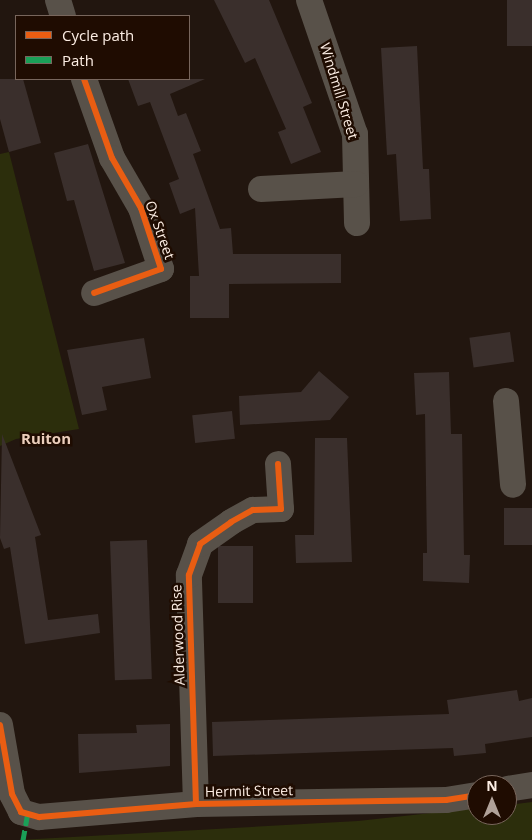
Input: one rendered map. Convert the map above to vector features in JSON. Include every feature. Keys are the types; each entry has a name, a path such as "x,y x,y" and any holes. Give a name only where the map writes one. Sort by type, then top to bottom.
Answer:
{"street":[{"path":"58,0 63,15"},
{"name":"Windmill Street","path":"309,0 355,134 357,223"},
{"name":"Ox Street","path":"84,80 112,158 141,208 161,270 94,293"},
{"path":"261,189 356,184"},
{"path":"506,401 521,443 513,484"},
{"name":"Alderwood Rise","path":"196,804 189,575 200,544 231,522 253,510 281,509 278,464"},
{"name":"Hermit Street","path":"0,725 12,794 22,812 39,817 196,804 446,800 467,796"},
{"path":"517,787 532,785"}],"green space":[{"path":"9,152 79,429 16,439 0,446 0,154"},
{"path":"532,802 532,840 19,840 358,821 467,809 467,825 517,825 517,804"}],"building":[{"path":"214,0 269,0 312,103 303,107 321,152 291,164 278,132 286,129 255,58 245,63"},
{"path":"507,0 532,0 532,46 507,46"},
{"path":"417,46 423,169 429,169 431,219 400,221 396,154 387,155 381,48"},
{"path":"0,79 23,80 41,143 9,152 0,119"},
{"path":"205,79 170,94 178,116 186,113 201,151 193,154 220,229 231,228 233,254 341,254 341,283 229,284 229,318 190,318 190,276 199,276 195,208 180,214 169,183 179,179 150,102 138,106 128,80"},
{"path":"88,144 125,263 94,271 74,200 67,201 54,153"},
{"path":"510,332 514,362 474,367 469,338"},
{"path":"144,338 151,378 102,387 107,410 82,415 67,350"},
{"path":"319,371 349,397 330,420 240,425 239,396 301,392"},
{"path":"449,372 451,434 462,434 464,555 470,555 469,583 423,581 423,553 427,553 425,414 416,415 414,373"},
{"path":"232,411 235,439 195,443 192,415"},
{"path":"2,434 41,535 35,537 48,620 98,614 100,633 25,644 10,547 4,549 0,538"},
{"path":"315,438 347,438 352,562 296,563 295,535 314,535"},
{"path":"504,508 532,508 532,545 504,545"},
{"path":"147,540 152,679 115,680 110,541"},
{"path":"218,546 253,546 253,603 218,603"},
{"path":"517,690 519,701 532,698 532,737 485,744 486,753 454,756 453,748 213,756 212,722 449,714 447,700"},
{"path":"170,724 170,766 79,773 78,734 137,733 136,725"}],"marked path":[{"path":"23,840 28,813"}],"cycle path":[{"path":"84,80 112,158 141,208 161,269 94,293"},
{"path":"196,804 189,575 200,544 231,522 253,510 281,509 278,464"},
{"path":"0,725 12,794 21,812 39,817 196,804 446,800 467,797"}],"district":[{"name":"Ruiton","path":"46,439"}]}
